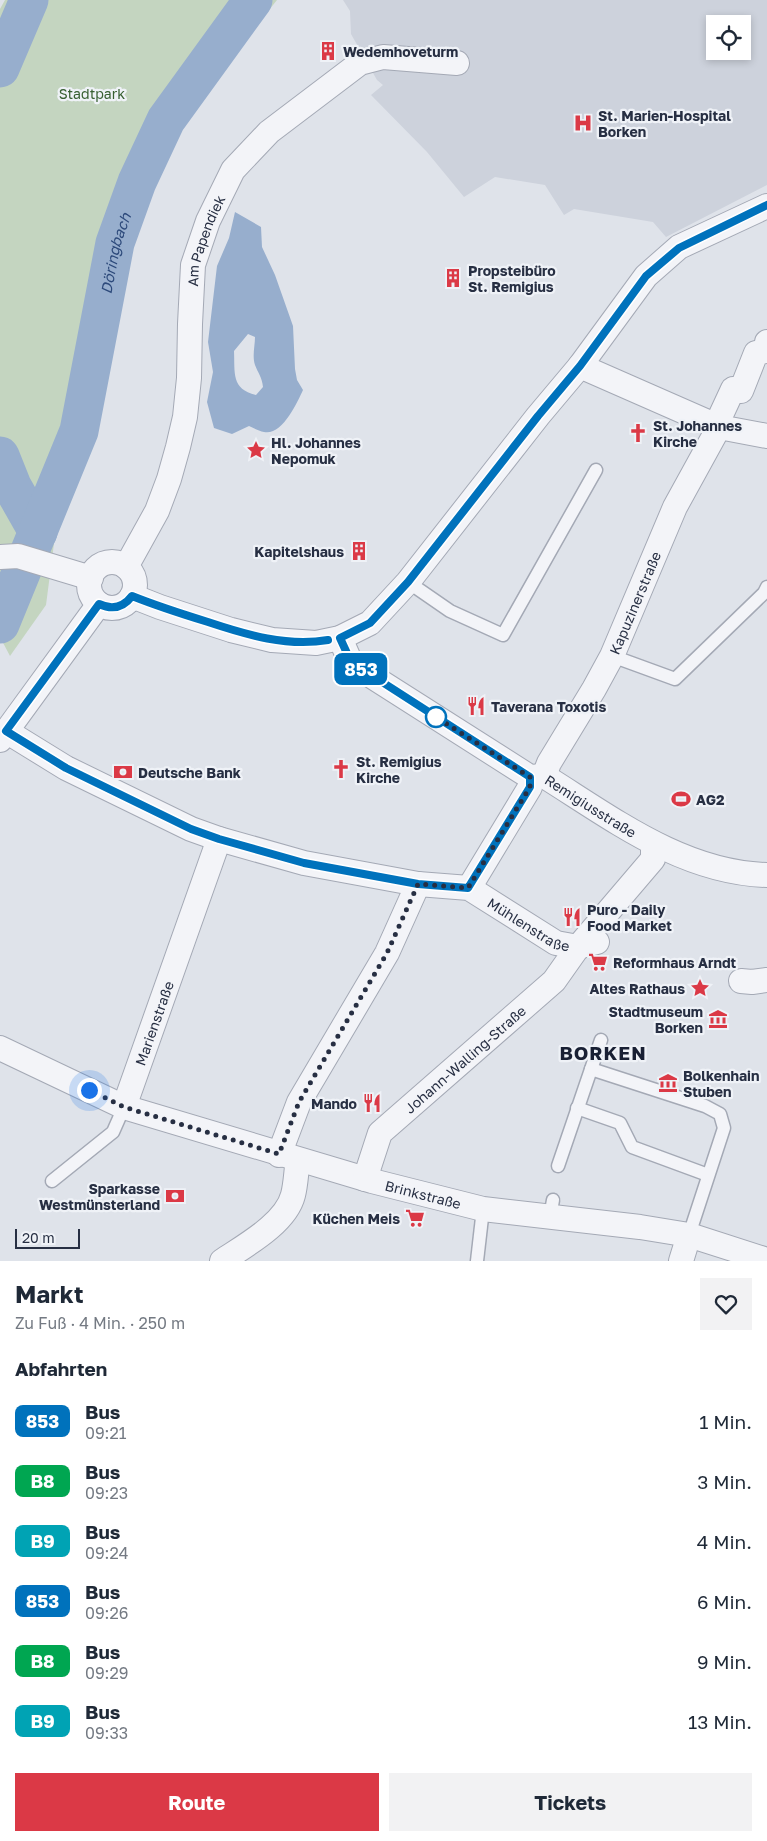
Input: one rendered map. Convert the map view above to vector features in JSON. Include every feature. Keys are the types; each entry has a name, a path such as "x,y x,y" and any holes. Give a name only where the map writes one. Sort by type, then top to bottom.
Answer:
{"street":[{"name":"Am Papendiek","path":"126,567 157,511 178,447 185,417 189,378 193,265 208,221 233,170 269,132 360,63 382,57 457,63"},
{"path":"132,596 204,621 272,640 316,642 340,638 370,623 408,582 538,416 580,366 646,276 679,248 764,213"},
{"name":"Kapuzinerstraße","path":"468,888 530,787 548,763 594,689 612,656 675,507 719,427 720,417 733,389 741,391 756,353 766,351 767,342"},
{"path":"580,366 719,427 767,436"},
{"path":"0,557 18,556 91,578"},
{"path":"106,563 120,564 126,567 131,572 135,584 132,596 128,602 114,608 99,604 91,593 91,578 99,567 106,563"},
{"path":"3,735 99,604"},
{"name":"Remigiusstraße","path":"340,638 351,662 537,777 653,843 692,861 745,874 767,875"},
{"name":"Mühlenstraße","path":"3,735 191,829 219,839 304,863 418,884 468,888 556,943 588,944"},
{"name":"Marienstraße","path":"124,1107 219,839"},
{"name":"Johann-Walling-Straße","path":"365,1179 380,1134 554,981 588,944 652,859 653,843"},
{"path":"222,1261 263,1232 287,1212 294,1194 288,1157 299,1102 387,953 418,884"},
{"path":"740,981 767,980"},
{"name":"Brinkstraße","path":"0,1048 124,1107 365,1179 483,1209 551,1209 689,1235 767,1260"},
{"path":"681,1261 689,1235"}],"lane":[{"path":"408,582 450,611 503,635 596,470"},
{"path":"612,656 674,679 764,594 767,587"},
{"path":"558,1166 601,1040"},
{"path":"591,1069 705,1106 720,1114 724,1128 689,1235"},
{"name":"Marienstraße","path":"52,1181 113,1132 124,1107"},
{"path":"578,1108 620,1123 632,1147 708,1175"},
{"path":"477,1261 483,1209"}],"shaded area":[{"name":"St. Marien-Hospital Borken","path":"343,0 767,0 767,185 666,237 653,222 574,209 564,215 545,185 495,177 464,197 427,152 371,95 383,85 377,80 351,34 350,11"}],"green space":[{"name":"Stadtpark","path":"5,0 277,0 179,124 140,206 102,395 56,528 46,605 10,656 0,637 0,9"}],"water":[{"path":"235,212 261,227 262,247 275,275 293,326 295,369 297,380 303,390 283,424 271,432 262,432 249,426 232,434 214,428 207,402 213,372 208,342 217,266 229,238","holes":["248,334 255,337 254,362 263,387 256,395 242,389 238,384 235,373 234,351"]}],"waterway":[{"path":"0,68 29,0"},
{"name":"Döringbach","path":"0,624 79,431 115,243 137,182 166,120 253,0"},
{"path":"0,456 12,486 38,532"}],"bus line":[{"name":"853","path":"328,640 316,642 272,640 231,630 132,596 128,602 114,608 99,604 6,731 66,768 191,829 219,839 304,863 418,884 468,888 530,787 530,777 351,662 340,638 370,623 408,582 538,416 580,366 646,276 679,248 767,205"}],"place":[{"name":"Wedemhoveturm","path":"328,51"},
{"name":"St. Marien-Hospital Borken","path":"583,123"},
{"name":"Propsteibüro St. Remigius","path":"453,278"},
{"name":"St. Johannes Kirche","path":"638,433"},
{"name":"Hl. Johannes Nepomuk","path":"256,450"},
{"name":"Kapitelshaus","path":"359,551"},
{"name":"Taverana Toxotis","path":"476,706"},
{"name":"St. Remigius Kirche","path":"341,769"},
{"name":"Deutsche Bank","path":"123,772"},
{"name":"AG2","path":"681,799"},
{"name":"Puro - Daily Food Market","path":"572,917"},
{"name":"Reformhaus Arndt","path":"598,962"},
{"name":"Altes Rathaus","path":"700,988"},
{"name":"Stadtmuseum Borken","path":"718,1019"},
{"name":"Bolkenhain Stuben","path":"668,1083"},
{"name":"Mando","path":"372,1103"},
{"name":"Sparkasse Westmünsterland","path":"175,1196"},
{"name":"Küchen Meis","path":"415,1218"}],"district":[{"name":"BORKEN","path":"603,1052"}],"route":[{"path":"89,1090 124,1107 279,1154 299,1102 387,953 418,884 468,888 530,787 530,777 436,717"}]}
